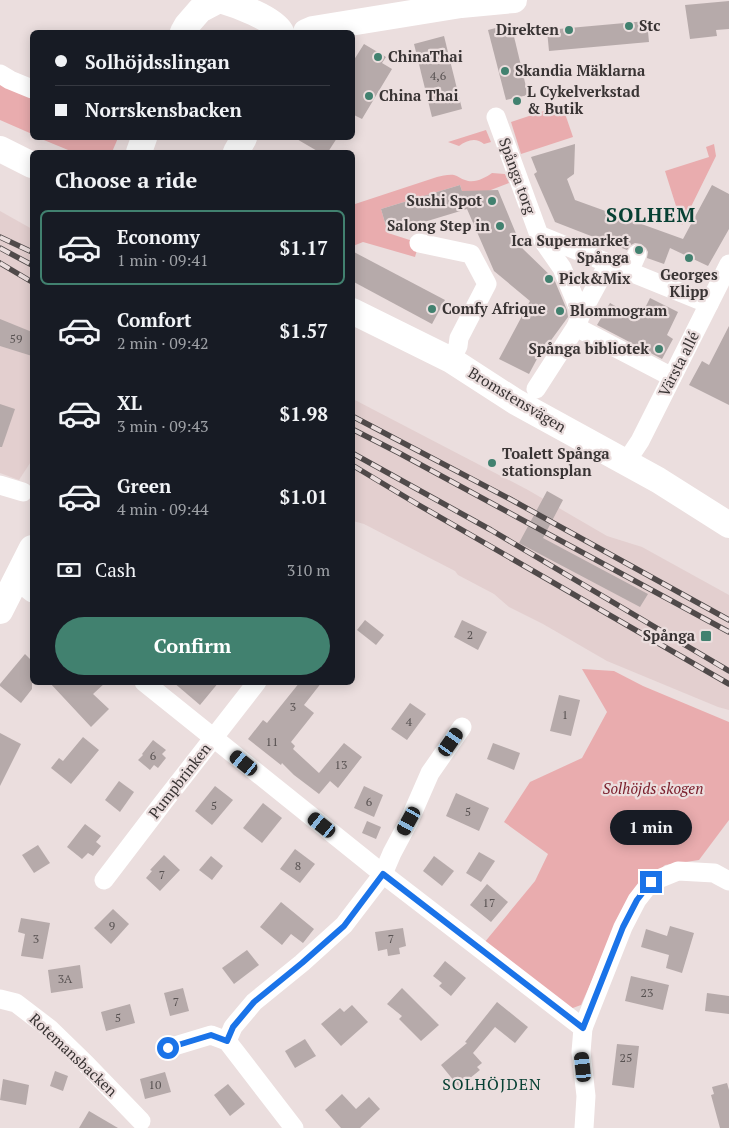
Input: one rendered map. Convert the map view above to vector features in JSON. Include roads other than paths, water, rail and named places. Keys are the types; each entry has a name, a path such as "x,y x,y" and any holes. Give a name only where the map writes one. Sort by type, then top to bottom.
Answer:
{"street":[{"path":"184,30 200,10 220,0 268,20 280,30"},
{"path":"311,30 461,5 514,0"},
{"path":"0,74 30,88"},
{"name":"Spånga torg","path":"496,117 538,236 562,268 578,321"},
{"path":"0,149 30,164"},
{"path":"538,236 709,304"},
{"path":"418,243 471,254 488,284 459,338 458,346 451,360"},
{"path":"629,272 637,254"},
{"path":"536,389 578,321 608,264"},
{"name":"Värsta allé","path":"626,462 640,441 729,264"},
{"name":"Bromstensvägen","path":"355,312 451,360 516,402 658,480 729,525"},
{"path":"578,321 672,377"},
{"path":"0,486 24,492"},
{"path":"0,611 24,586 30,558"},
{"path":"148,685 383,874 583,1028"},
{"name":"Pumpbrinken","path":"104,880 255,685"},
{"path":"227,1041 233,1027 254,1002 344,926 383,874 430,773 462,727"},
{"path":"584,1128 586,1096 581,1052 583,1028 623,927 637,900 651,882 678,871 714,873 729,881"},
{"name":"Rotemansbacken","path":"0,999 16,1003 50,1029 141,1121"},
{"path":"168,1048 211,1035 227,1041 294,1128"}],"railway":[{"path":"0,237 30,251"},
{"path":"0,248 30,264"},
{"path":"0,263 30,281"},
{"path":"355,418 510,499 729,620"},
{"path":"355,431 729,632"},
{"path":"355,455 491,530 729,671"},
{"path":"355,467 729,684"}],"place":[{"name":"Stc","path":"629,26"},
{"name":"Direkten","path":"569,30"},
{"name":"ChinaThai","path":"378,57"},
{"name":"Skandia Mäklarna","path":"505,71"},
{"name":"China Thai","path":"369,96"},
{"name":"L Cykelverkstad & Butik","path":"517,101"},
{"name":"Sushi Spot","path":"492,201"},
{"name":"Salong Step in","path":"500,226"},
{"name":"Ica Supermarket Spånga","path":"639,250"},
{"name":"Georges Klipp","path":"689,258"},
{"name":"Pick&Mix","path":"549,279"},
{"name":"Comfy Afrique","path":"432,309"},
{"name":"Blommogram","path":"560,311"},
{"name":"Spånga bibliotek","path":"659,349"},
{"name":"Toalett Spånga stationsplan","path":"492,463"},
{"name":"Spånga","path":"706,636"}],"district":[{"name":"SOLHEM","path":"651,215"},
{"name":"SOLHÖJDEN","path":"492,1084"}],"park label":[{"name":"Solhöjds skogen","path":"653,789"}]}
